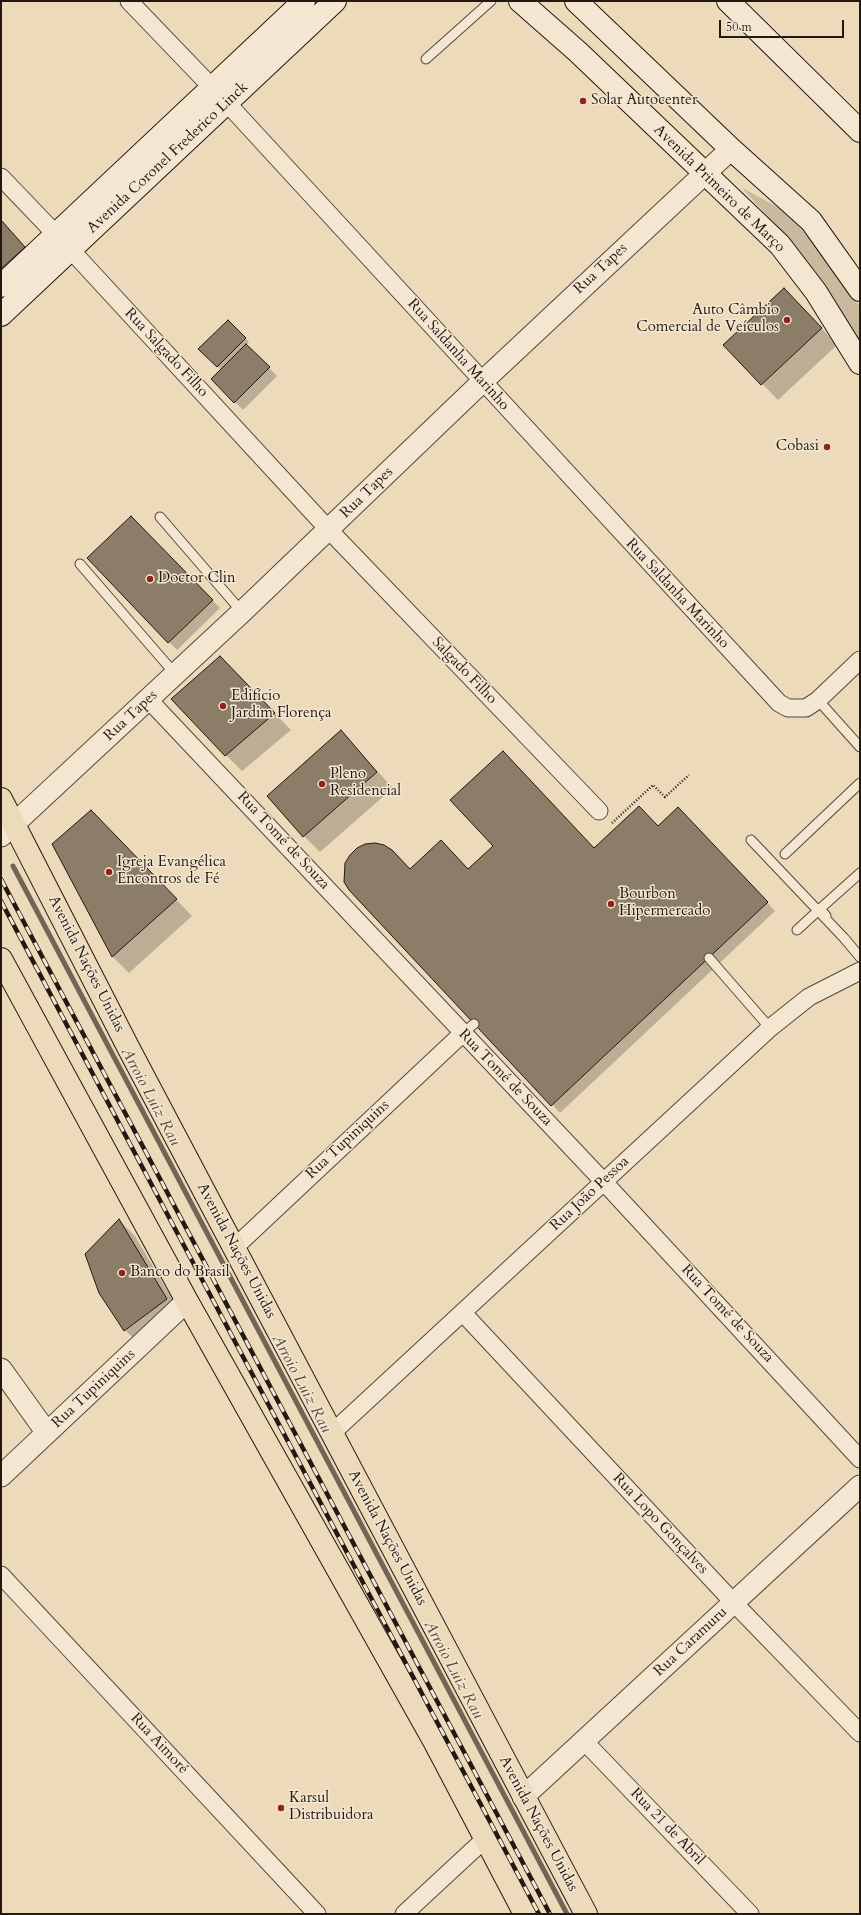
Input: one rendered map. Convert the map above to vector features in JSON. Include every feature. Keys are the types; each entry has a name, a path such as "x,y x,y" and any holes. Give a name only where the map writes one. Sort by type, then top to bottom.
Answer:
{"main road":[{"name":"Avenida Coronel Frederico Linck","path":"1,315 63,242 219,95 335,1"},
{"name":"Avenida Primeiro de Março","path":"520,1 578,52 780,245 816,292 860,363"},
{"path":"576,1 731,149 811,221 860,290"},
{"path":"728,1 860,131"},
{"name":"Avenida Coronel Frederico Linck","path":"219,95 296,3"},
{"name":"Avenida Coronel Frederico Linck","path":"1,286 63,242"},
{"name":"Avenida Nações Unidas","path":"1,799 8,830 128,1047 586,1914"},
{"path":"1,959 187,1302 429,1732 525,1914"}],"street":[{"name":"Rua Saldanha Marinho","path":"129,1 219,95 771,695 779,703 788,708 806,708 818,700"},
{"name":"Rua Tapes","path":"8,830 148,699 176,675 482,382 704,172 731,149"},
{"name":"Rua Salgado Filho","path":"1,177 63,242 328,530"},
{"name":"Salgado Filho","path":"328,530 599,811"},
{"path":"818,700 860,660"},
{"name":"Rua Tomé de Souza","path":"148,699 468,1028 603,1181 860,1458"},
{"name":"Rua João Pessoa","path":"332,1434 603,1181 770,1028 809,997 860,971"},
{"name":"Rua Tupiniquins","path":"234,1248 468,1028"},
{"name":"Rua Tupiniquins","path":"1,1476 187,1302"},
{"name":"Rua Lopo Gonçalves","path":"463,1313 734,1603 860,1733"},
{"path":"1,1369 47,1433"},
{"name":"Rua Caramuru","path":"523,1797 860,1486"},
{"name":"Rua Aimoré","path":"1,1575 317,1914"},
{"name":"Rua 21 de Abril","path":"584,1741 750,1914"},
{"path":"404,1914 486,1838"}],"lane":[{"path":"426,59 491,1"},
{"path":"160,517 242,612"},
{"path":"80,564 176,675"},
{"path":"818,700 836,718 860,747"},
{"path":"836,718 860,739"},
{"path":"785,854 860,782"},
{"path":"751,840 797,888 821,909 860,957"},
{"path":"798,930 860,873"},
{"path":"709,958 770,1028"}],"path":[{"path":"599,811 611,824 653,785 665,797 689,775"}],"shaded area":[{"path":"741,187 788,213 832,266 860,307 860,345 784,234"}],"building":[{"path":"1,220 25,247 1,269"},
{"path":"784,288 822,328 761,385 723,345"},
{"path":"228,320 246,338 217,367 198,349"},
{"path":"246,344 270,367 234,403 211,379"},
{"name":"Doctor Clin","path":"131,516 213,600 168,643 87,558"},
{"name":"Edifício Jardim Florença","path":"220,656 275,713 225,756 171,699"},
{"name":"Pleno Residencial","path":"341,730 377,772 303,837 267,796"},
{"name":"Bourbon Hipermercado","path":"503,751 594,848 639,806 658,826 678,807 768,902 551,1106 349,890 344,882 345,863 357,848 365,844 375,843 384,845 392,850 410,869 441,840 468,869 493,846 450,800"},
{"name":"Igreja Evangélica Encontros de Fé","path":"91,810 177,899 112,957 52,844"},
{"name":"Banco do Brasil","path":"119,1219 167,1299 124,1331 99,1293 85,1254"}],"waterway":[{"name":"Arroio Luiz Rau","path":"13,866 567,1914"}],"railway":[{"path":"1,879 550,1914"},
{"path":"1,901 539,1914"}],"place":[{"name":"Solar Autocenter","path":"583,101"},
{"name":"Auto Câmbio Comercial de Veículos","path":"787,320"},
{"name":"Cobasi","path":"827,447"},
{"name":"Doctor Clin","path":"150,579"},
{"name":"Edifício Jardim Florença","path":"223,706"},
{"name":"Pleno Residencial","path":"322,784"},
{"name":"Igreja Evangélica Encontros de Fé","path":"109,872"},
{"name":"Bourbon Hipermercado","path":"611,904"},
{"name":"Banco do Brasil","path":"122,1273"},
{"name":"Karsul Distribuidora","path":"281,1808"}]}
